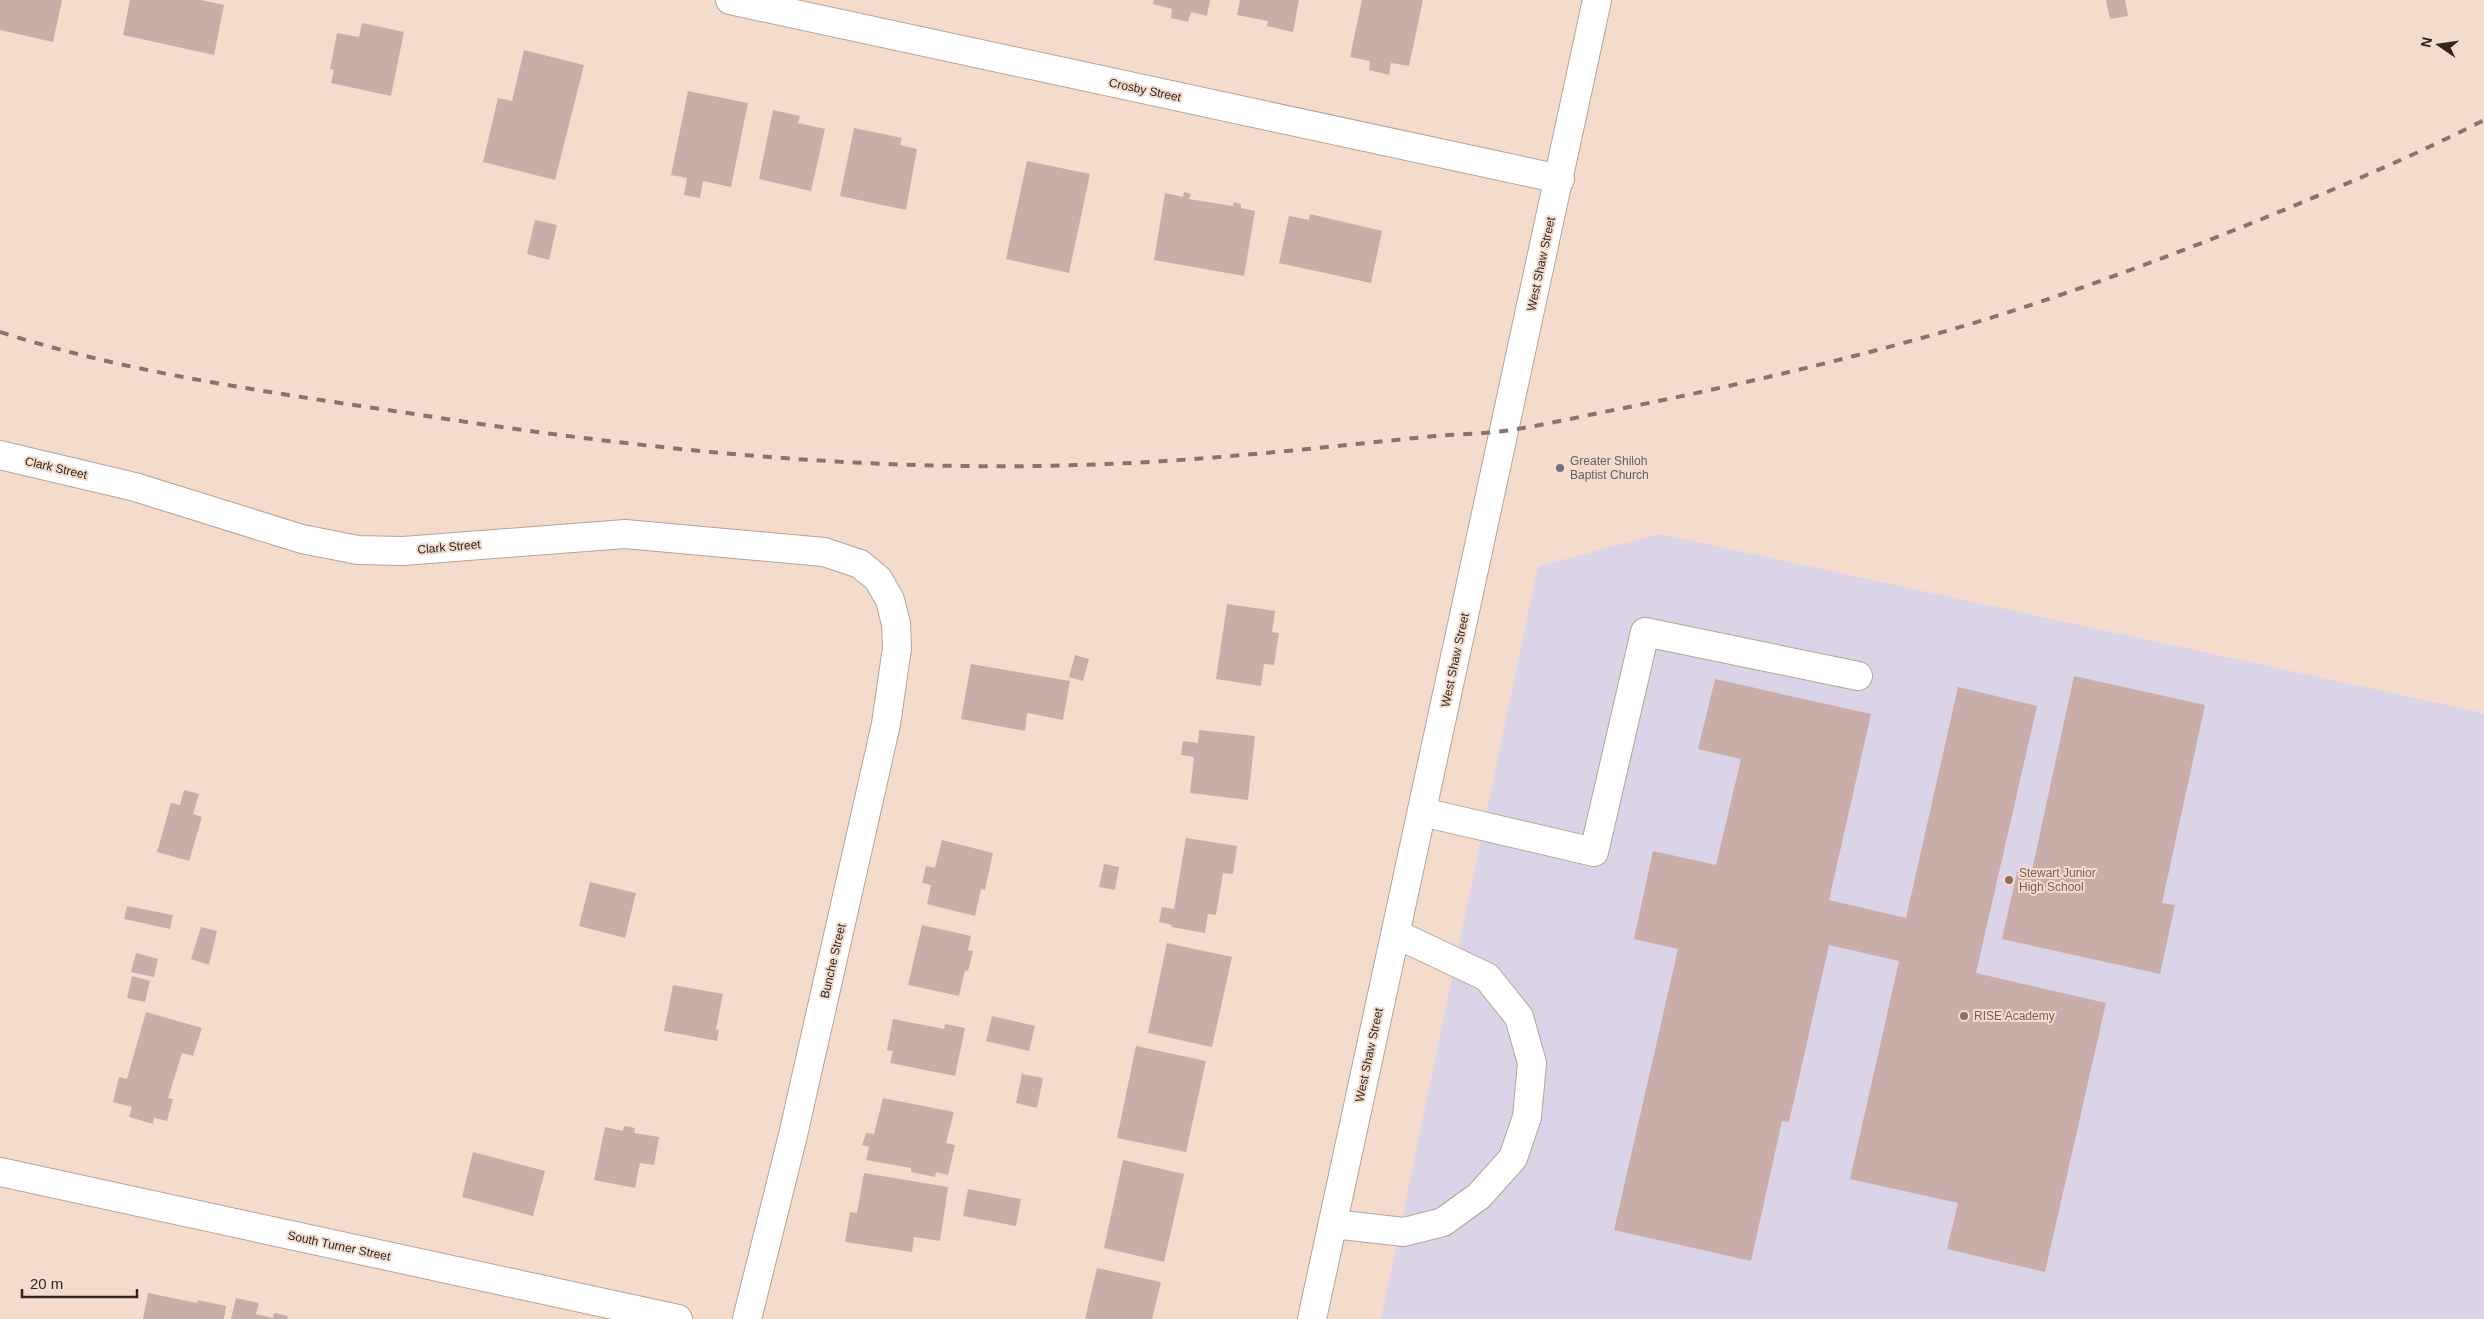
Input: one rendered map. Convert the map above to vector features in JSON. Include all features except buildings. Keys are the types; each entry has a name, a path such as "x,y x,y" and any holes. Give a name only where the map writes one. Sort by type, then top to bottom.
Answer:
{"street":[{"name":"Crosby Street","path":"730,0 826,11 1560,179"},
{"name":"West Shaw Street","path":"1312,1319 1560,179 1597,0"},
{"name":"Clark Street","path":"0,455 134,486 302,539 358,550 403,551 625,534 824,552 860,564 878,580 890,600"},
{"name":"Bunche Street","path":"747,1319 795,1125 886,724 897,648 896,624 890,600"},
{"path":"1422,812 1594,852 1645,632 1858,676"},
{"path":"1333,1224 1404,1232 1443,1222 1479,1196 1513,1158 1527,1117 1532,1063 1519,1017 1487,977 1396,934"},
{"name":"South Turner Street","path":"0,1172 678,1319"}],"shaded area":[{"name":"RISE Academy","path":"1661,534 2484,713 2484,1319 1381,1319 1538,566"}],"railway":[{"path":"0,332 105,361 319,400 588,439 751,456 914,465 996,466 1167,461 1256,454 1525,428 1742,383 1897,345 2018,309 2181,251 2346,184 2484,120"}],"place":[{"name":"Greater Shiloh Baptist Church","path":"1560,468"},
{"name":"Stewart Junior High School","path":"2009,880"},
{"name":"RISE Academy","path":"1964,1016"}]}
